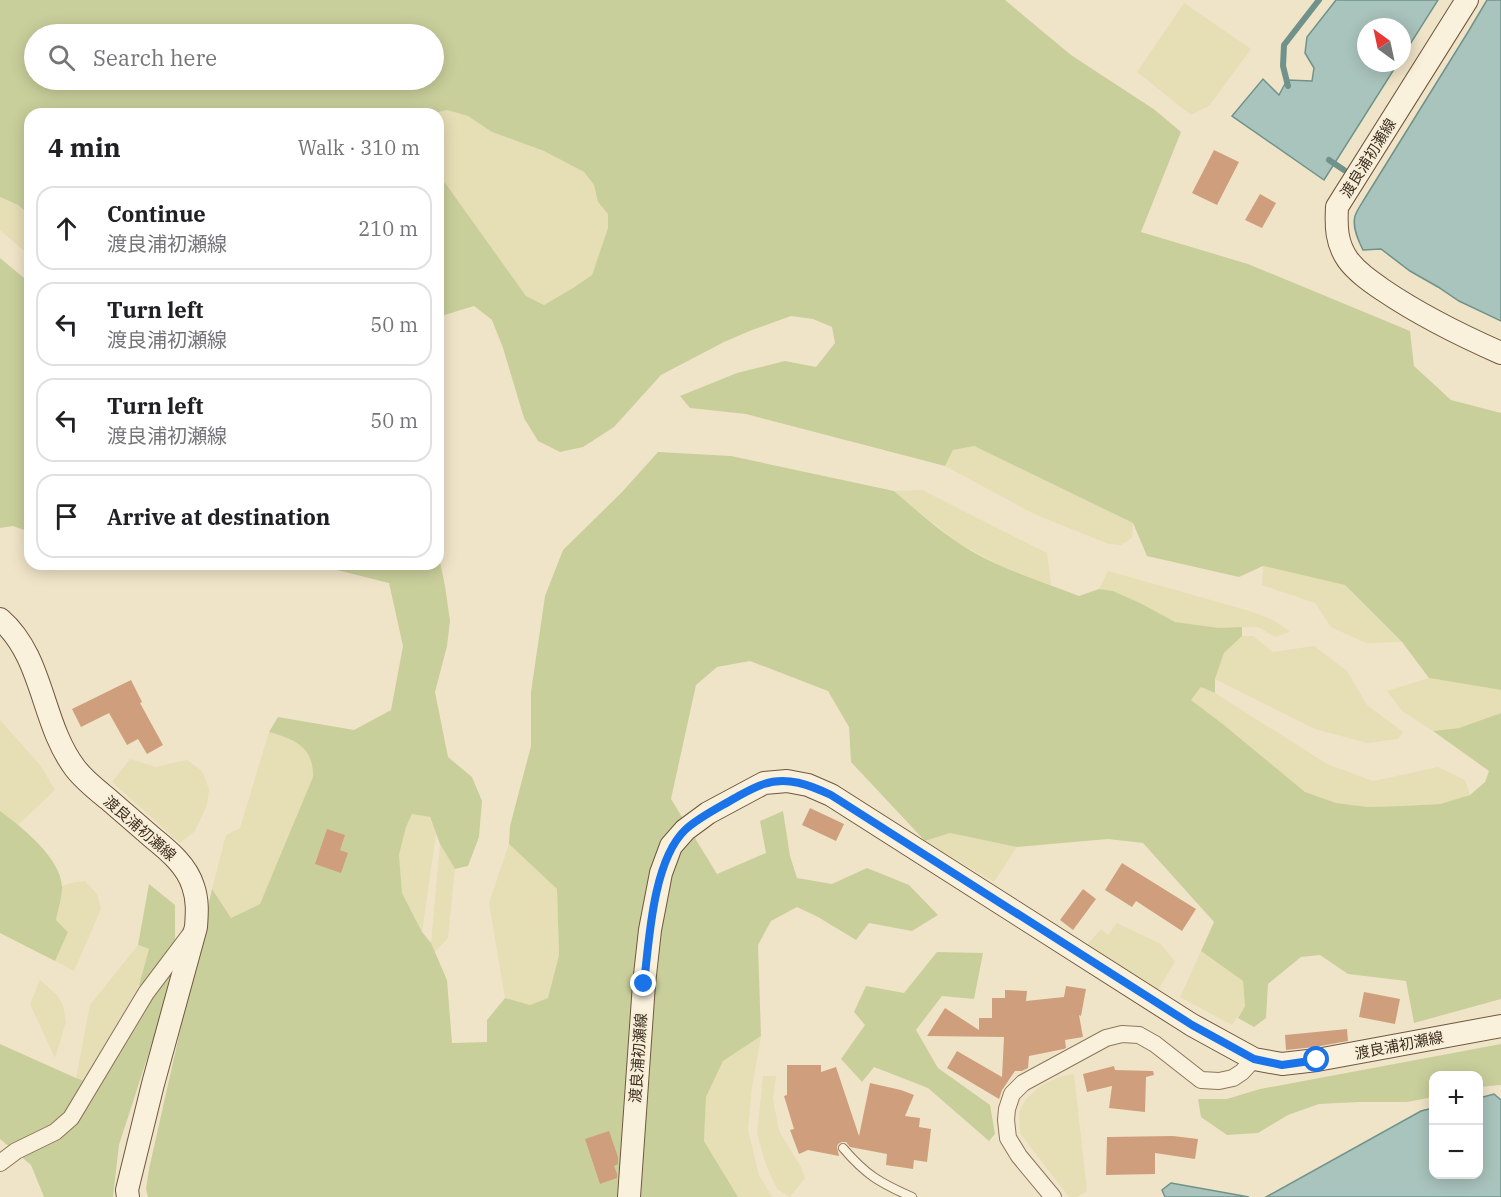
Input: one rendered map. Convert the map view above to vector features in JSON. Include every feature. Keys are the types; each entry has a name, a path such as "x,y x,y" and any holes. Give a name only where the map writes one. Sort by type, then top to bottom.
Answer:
{"main road":[{"name":"渡良浦初瀬線","path":"1467,0 1337,207 1336,227 1338,241 1347,260 1365,277 1407,306 1501,353"},
{"name":"渡良浦初瀬線","path":"0,619 10,628 29,657 60,741 75,768 93,787 179,862 193,885 198,907 196,927 150,1095 127,1190 128,1197"},
{"name":"渡良浦初瀬線","path":"629,1197 644,984 650,930 661,873 671,846 685,830 708,813 764,783 787,781 808,785 831,795 1192,1025 1254,1059 1282,1065 1501,1026"}],"street":[{"path":"0,1163 16,1151 55,1132 70,1118 146,993 196,927"},
{"path":"1053,1197 1019,1156 1008,1138 1007,1109 1012,1094 1023,1083 1106,1038 1122,1034 1139,1035 1155,1044 1201,1080 1219,1081 1233,1078 1254,1059"}],"lane":[{"path":"843,1148 871,1177 912,1197"}],"shaded area":[{"path":"1184,3 1251,49 1209,106 1191,115 1137,72"},
{"path":"444,111 468,116 492,132 544,151 584,172 594,185 598,202 608,213 608,228 592,275 544,305 526,296 444,181"},
{"path":"0,197 24,210 24,251 0,230"},
{"path":"974,446 1133,523 1132,538 1121,545 1109,544 1034,514 945,466 953,450"},
{"path":"922,490 1047,553 1051,585 1007,569 960,544 894,491"},
{"path":"1263,566 1345,585 1402,642 1366,643 1331,627 1315,603 1262,585"},
{"path":"1108,571 1250,611 1275,621 1290,632 1275,637 1258,627 1219,628 1174,622 1113,591 1099,589"},
{"path":"1242,636 1253,636 1273,652 1314,646 1347,671 1367,705 1403,732 1398,739 1367,743 1315,729 1215,679 1224,653"},
{"path":"1429,678 1501,690 1501,713 1459,728 1433,731 1402,711 1387,691"},
{"path":"1201,687 1215,693 1327,764 1373,781 1438,767 1465,780 1470,795 1440,804 1368,807 1336,803 1305,792 1191,700"},
{"path":"0,720 41,766 55,790 18,825 0,811"},
{"path":"269,732 291,738 304,748 314,765 313,783 260,904 231,918 212,889 226,835 240,828"},
{"path":"130,759 156,767 187,760 202,771 209,789 207,805 195,831 180,843 112,782"},
{"path":"412,814 429,817 436,834 422,932 402,893 399,855"},
{"path":"950,833 1017,847 994,882 925,841"},
{"path":"440,844 455,869 448,938 434,953 431,943"},
{"path":"509,844 557,889 559,955 548,998 530,1005 505,998 489,903"},
{"path":"85,881 97,894 101,909 74,971 55,961 68,932 56,920 62,886"},
{"path":"1117,923 1161,944 1175,962 1157,991 1085,947 1101,929 1108,935"},
{"path":"138,945 149,949 139,985 85,1081 76,1078 90,1005"},
{"path":"1201,951 1243,981 1245,1006 1232,1025 1180,997"},
{"path":"40,980 57,995 63,1005 66,1022 55,1058 30,1004"},
{"path":"761,1036 752,1087 748,1130 759,1175 772,1197 738,1197 704,1141 706,1097 723,1061"},
{"path":"1074,1074 1087,1191 1077,1197 1069,1197 1020,1133 1019,1112 1026,1099 1039,1087 1059,1077"},
{"path":"763,1076 776,1076 773,1099 779,1131 801,1167 805,1178 790,1197 777,1189 766,1165 757,1134"}],"green space":[{"path":"0,0 1005,0 1071,55 1155,110 1181,132 1141,232 1248,264 1410,331 1414,366 1451,400 1501,413 1501,690 1429,678 1402,642 1345,585 1263,566 1239,577 1147,556 1133,523 974,446 953,450 945,466 746,414 690,408 680,396 737,373 785,361 816,367 835,343 832,327 813,319 791,316 752,330 661,375 614,427 583,447 560,452 538,441 524,418 492,320 474,306 444,315 444,181 526,296 544,305 592,275 608,228 608,214 598,202 594,185 584,172 544,151 492,132 468,116 444,111 444,108 24,108 24,210 0,197"},
{"path":"0,258 24,278 24,530 13,526 0,528"},
{"path":"658,452 731,456 894,491 960,544 1018,573 1079,596 1099,589 1113,591 1175,622 1219,628 1242,627 1242,636 1224,653 1215,679 1215,693 1201,687 1191,700 1305,792 1336,803 1368,807 1440,804 1470,795 1485,782 1489,771 1433,731 1459,728 1501,713 1501,999 1414,1023 1406,981 1348,974 1320,955 1301,957 1268,984 1266,1018 1254,1027 1238,1018 1245,1006 1243,981 1201,951 1214,922 1143,843 1108,839 1017,847 950,833 925,841 851,762 849,727 828,691 750,661 717,667 696,685 671,799 717,874 766,853 760,821 783,811 790,856 797,878 832,884 867,868 909,885 938,915 912,931 869,923 856,940 797,907 771,921 758,945 761,1036 723,1061 706,1097 704,1141 738,1197 148,1197 146,1189 149,1169 212,889 231,918 260,904 313,777 310,758 306,751 294,741 269,732 278,717 354,730 391,710 403,646 389,583 337,570 442,570 450,621 447,646 435,692 448,757 472,777 482,801 479,837 468,866 455,869 440,844 430,817 412,814 399,855 402,893 422,932 431,943 447,980 452,1043 487,1042 487,1020 505,998 530,1005 548,998 559,955 557,889 509,844 510,826 531,746 531,692 545,596 563,550 622,492"},
{"path":"0,811 39,844 48,854 60,876 62,891 56,920 68,932 55,961 0,933"},
{"path":"149,884 175,905 175,972 119,1145 113,1197 44,1197 31,1165 0,1139 0,1044 85,1081 153,995 139,985 149,949 138,945"},
{"path":"937,952 983,953 974,999 942,996 916,1030 938,1068 990,1105 995,1134 989,1141 928,1088 874,1067 862,1082 841,1059 865,1025 854,1012 866,986 904,993"},
{"path":"1501,1044 1501,1085 1483,1087 1483,1071 1429,1071 1429,1098 1407,1102 1319,1104 1288,1115 1258,1133 1227,1135 1201,1117 1198,1099 1227,1099 1260,1089"}],"water":[{"path":"1336,0 1438,0 1411,43 1411,18 1357,18 1357,72 1392,72 1324,180 1232,116 1263,79 1279,95 1287,80 1312,81 1314,68 1305,53 1307,37"},
{"path":"1487,0 1501,0 1501,321 1459,301 1410,271 1381,249 1363,250 1354,225 1355,216 1360,207"},
{"path":"1494,1094 1501,1100 1501,1197 1266,1197 1421,1111 1429,1109 1429,1179 1483,1179 1483,1097"},
{"path":"1171,1183 1249,1197 1165,1197 1162,1190"}],"building":[{"path":"1214,150 1239,162 1217,205 1192,193"},
{"path":"1260,194 1276,203 1262,228 1245,220"},
{"path":"131,680 142,702 140,703 163,745 147,754 138,739 127,745 109,713 81,727 72,709"},
{"path":"810,808 844,824 836,841 802,825"},
{"path":"327,829 345,835 340,850 348,853 341,873 315,864"},
{"path":"1122,863 1196,909 1182,931 1136,901 1132,907 1105,890"},
{"path":"1083,889 1096,899 1073,930 1060,920"},
{"path":"1066,986 1086,989 1081,1016 1079,1015 1083,1037 1065,1040 1066,1048 1064,1049 1029,1056 1028,1068 1015,1071 1002,1090 999,1099 947,1068 957,1051 1002,1077 1004,1037 927,1036 945,1008 979,1030 979,1018 992,1018 992,998 1005,998 1005,990 1027,991 1026,1001 1064,997"},
{"path":"1364,992 1400,999 1395,1024 1359,1017"},
{"path":"1347,1029 1348,1041 1286,1050 1285,1035"},
{"path":"787,1065 821,1065 821,1072 836,1067 859,1136 870,1083 914,1095 905,1116 920,1118 919,1127 931,1129 927,1162 914,1160 913,1169 886,1165 887,1154 850,1147 846,1142 838,1144 839,1156 808,1150 799,1154 790,1130 794,1129 784,1096 787,1095"},
{"path":"1114,1066 1115,1070 1153,1071 1154,1075 1146,1077 1145,1112 1109,1108 1112,1086 1087,1092 1083,1074"},
{"path":"609,1131 618,1157 618,1164 614,1166 617,1178 600,1184 585,1139"},
{"path":"1173,1136 1198,1139 1195,1159 1155,1153 1155,1174 1106,1175 1107,1137"}],"waterway":[{"path":"1288,86 1283,66 1284,45 1319,0"},
{"path":"1329,160 1344,170"}],"route":[{"path":"644,984 650,930 661,873 671,846 685,830 708,813 764,783 787,781 808,785 831,795 1192,1025 1254,1059 1282,1065 1317,1060"}]}
